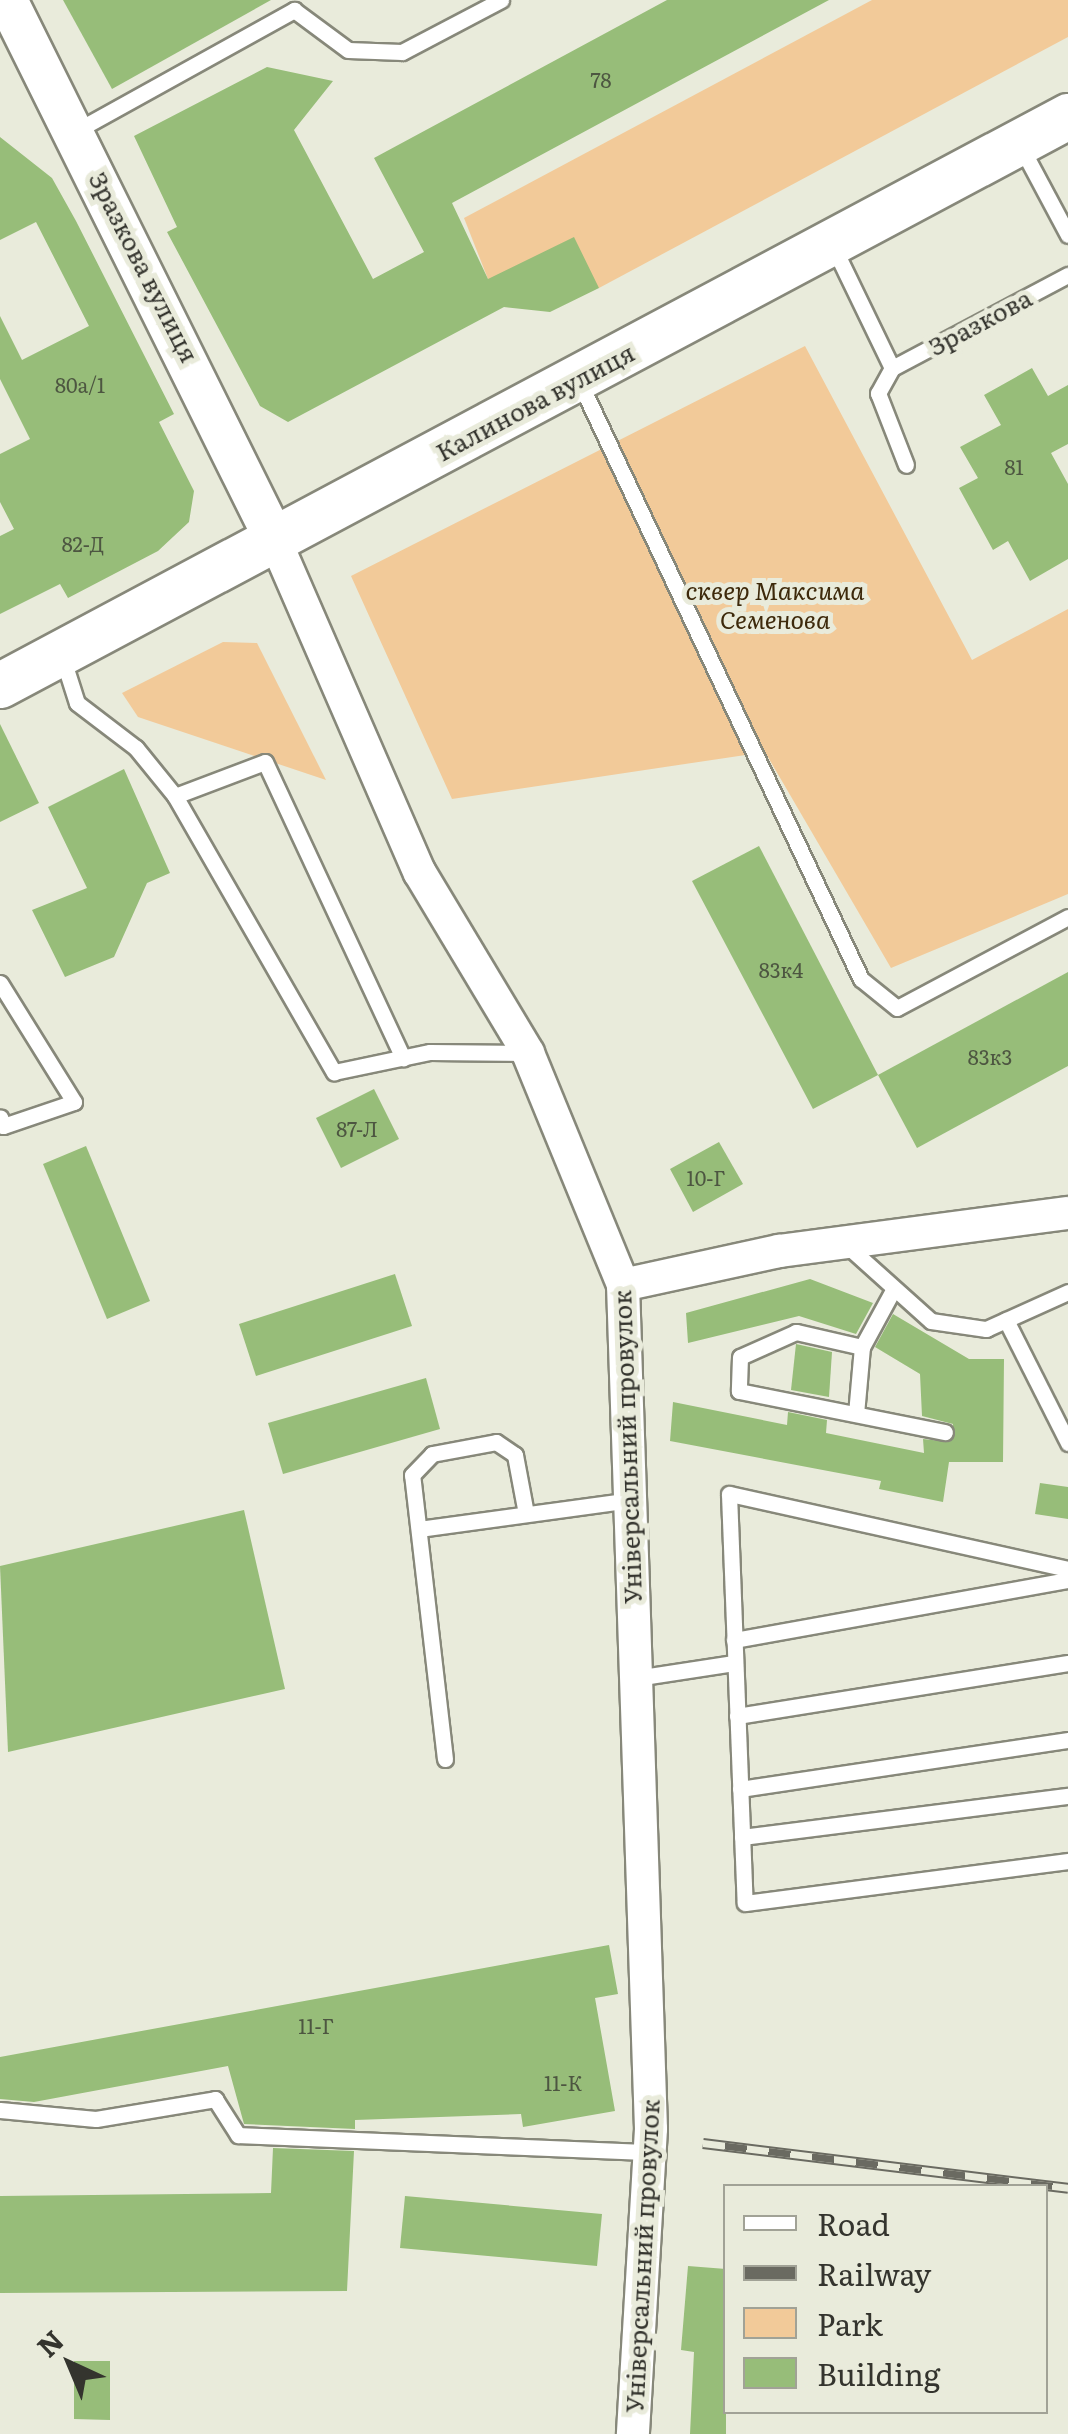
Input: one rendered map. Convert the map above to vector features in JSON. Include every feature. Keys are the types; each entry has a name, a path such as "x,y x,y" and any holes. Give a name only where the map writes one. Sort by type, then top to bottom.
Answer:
{"main road":[{"name":"Калинова вулиця","path":"0,685 1068,116"}],"street":[{"name":"Зразкова вулиця","path":"7,0 274,538"},
{"name":"Універсальний провулок","path":"274,538 420,873 528,1053 623,1285 650,2152 633,2434"},
{"path":"623,1285 843,1242 1068,1213"}],"lane":[{"path":"74,132 293,5 348,50 402,52 501,0"},
{"path":"1018,142 1068,234"},
{"path":"832,244 892,368 878,393 906,465"},
{"name":"Зразкова","path":"892,368 1068,276"},
{"path":"578,380 861,979 898,1008 1068,917"},
{"path":"61,652 77,703 136,748 175,796 334,1072 402,1058 528,1053"},
{"path":"175,796 265,762 402,1058"},
{"path":"0,983 74,1102 4,1126 0,1117"},
{"path":"843,1242 892,1292 931,1321 986,1329 1068,1292"},
{"path":"856,1414 862,1347 892,1292"},
{"path":"1006,1320 1068,1443"},
{"path":"862,1347 796,1332 740,1357 740,1391 946,1432"},
{"path":"445,1759 419,1529 419,1461 496,1442 515,1455 526,1514"},
{"path":"1068,1569 729,1494 745,1903 1068,1861"},
{"path":"419,1529 630,1500"},
{"path":"734,1640 1068,1580"},
{"path":"636,1678 734,1663"},
{"path":"736,1716 1068,1663"},
{"path":"740,1789 1068,1740"},
{"path":"742,1837 1068,1796"},
{"path":"0,2110 96,2120 215,2099 238,2136 650,2152"}],"green space":[{"path":"872,0 1068,0 1068,37 599,288 488,279 464,218"},
{"name":"сквер Максима Семенова","path":"805,346 972,660 1068,609 1068,894 891,968 765,752 452,799 351,576"},
{"path":"223,642 257,643 326,780 138,717 122,693"}],"building":[{"path":"63,0 271,0 112,89"},
{"path":"667,0 829,0 452,203 488,279 574,237 599,288 550,312 504,307 288,422 260,406 167,232 177,227 134,136 267,67 333,81 294,130 373,279 424,252 374,158"},
{"path":"0,137 52,178 76,221 174,414 159,422 194,491 189,522 158,551 68,598 60,584 0,614 0,536 14,529 0,502 0,454 30,439 0,379 0,316 22,360 89,326 36,222 0,240"},
{"path":"1032,368 1048,396 1068,385 1068,444 1051,453 1068,484 1068,559 1030,581 1008,541 993,550 959,488 978,478 960,447 1001,425 984,395"},
{"path":"0,724 39,803 0,822"},
{"path":"124,769 170,873 147,883 114,957 65,977 32,910 87,888 48,807"},
{"path":"759,846 878,1075 813,1109 692,881"},
{"path":"1068,972 1068,1066 917,1148 878,1075"},
{"path":"374,1089 399,1139 341,1168 316,1118"},
{"path":"719,1142 743,1184 693,1212 670,1169"},
{"path":"86,1146 150,1301 107,1319 43,1164"},
{"path":"395,1274 412,1326 256,1376 239,1324"},
{"path":"810,1279 873,1303 856,1334 799,1316 688,1343 686,1313"},
{"path":"893,1314 969,1359 1004,1359 1003,1462 949,1462 943,1502 879,1489 881,1481 670,1441 673,1402 787,1425 788,1412 827,1420 826,1433 924,1453 923,1439 950,1442 953,1424 922,1416 920,1374 875,1347"},
{"path":"796,1344 832,1352 829,1397 791,1390"},
{"path":"426,1378 440,1429 283,1474 268,1423"},
{"path":"1040,1483 1068,1487 1068,1519 1035,1514"},
{"path":"244,1510 285,1689 8,1752 0,1566"},
{"path":"609,1945 618,1994 595,1998 615,2111 523,2127 521,2114 355,2120 355,2129 244,2124 228,2066 34,2102 0,2099 0,2057"},
{"path":"273,2148 354,2151 347,2291 0,2293 0,2196 271,2193"},
{"path":"405,2196 602,2214 597,2266 400,2248"},
{"path":"688,2266 723,2269 726,2434 690,2434 694,2352 681,2350"},
{"path":"74,2361 110,2361 110,2420 74,2419"}],"railway":[{"path":"703,2143 1036,2184"},
{"path":"1048,2186 1068,2188"}]}
